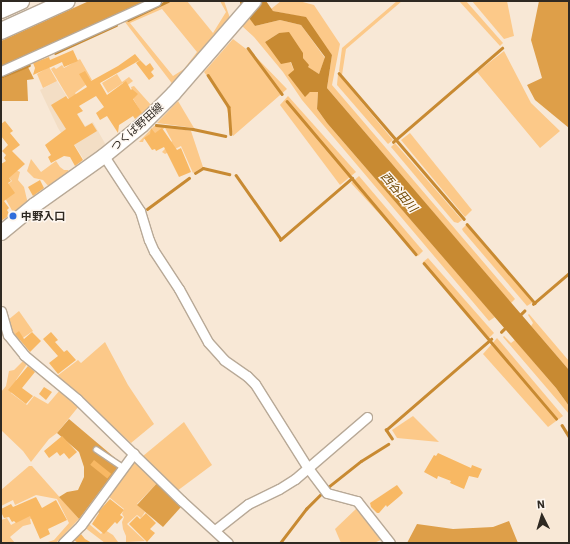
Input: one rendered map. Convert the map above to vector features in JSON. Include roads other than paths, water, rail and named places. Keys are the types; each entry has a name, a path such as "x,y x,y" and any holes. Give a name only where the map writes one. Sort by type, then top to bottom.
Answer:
{"highway":[{"path":"1,10 21,1"},
{"path":"1,31 67,1"}],"main road":[{"name":"つくば野田線","path":"1,233 35,205 104,156 161,107 254,1"}],"street":[{"path":"1,71 156,1"},
{"path":"104,156 140,211 154,251 179,289 208,342 224,360 247,376 255,384 308,468 327,493 357,501 390,543"},
{"path":"2,317 8,335 24,355 77,398 182,502 228,543"},
{"path":"215,530 248,504 280,490 367,417"},
{"path":"64,543 81,526 134,453"}],"lane":[{"path":"96,449 124,467"}],"water":[{"name":"西谷田川","path":"266,1 273,11 306,17 332,55 327,88 569,370 569,406 556,388 327,123 317,109 318,92 310,92 305,97 288,75 294,70 291,62 281,64 265,42 279,33 289,32 303,53 303,58 309,65 308,67 319,74 325,57 301,25 280,20 255,26 241,7 240,2"}],"waterway":[{"path":"128,20 168,1"},
{"path":"55,53 116,25"},
{"path":"248,48 282,94"},
{"path":"393,142 502,48"},
{"path":"1,77 29,65"},
{"path":"339,73 464,219"},
{"path":"208,75 229,107 231,134"},
{"path":"287,101 416,254"},
{"path":"156,125 193,129 225,136"},
{"path":"195,173 203,168 229,174"},
{"path":"236,175 281,239"},
{"path":"147,209 189,178"},
{"path":"280,240 352,178"},
{"path":"467,224 535,303"},
{"path":"424,263 556,418"},
{"path":"533,304 569,273"},
{"path":"520,315 524,311"},
{"path":"501,332 506,327"},
{"path":"392,439 386,430 491,339"},
{"path":"562,425 569,436"},
{"path":"327,488 361,461 388,444"},
{"path":"280,543 306,509 322,493"}],"place":[{"name":"中野入口","path":"13,216"}]}
